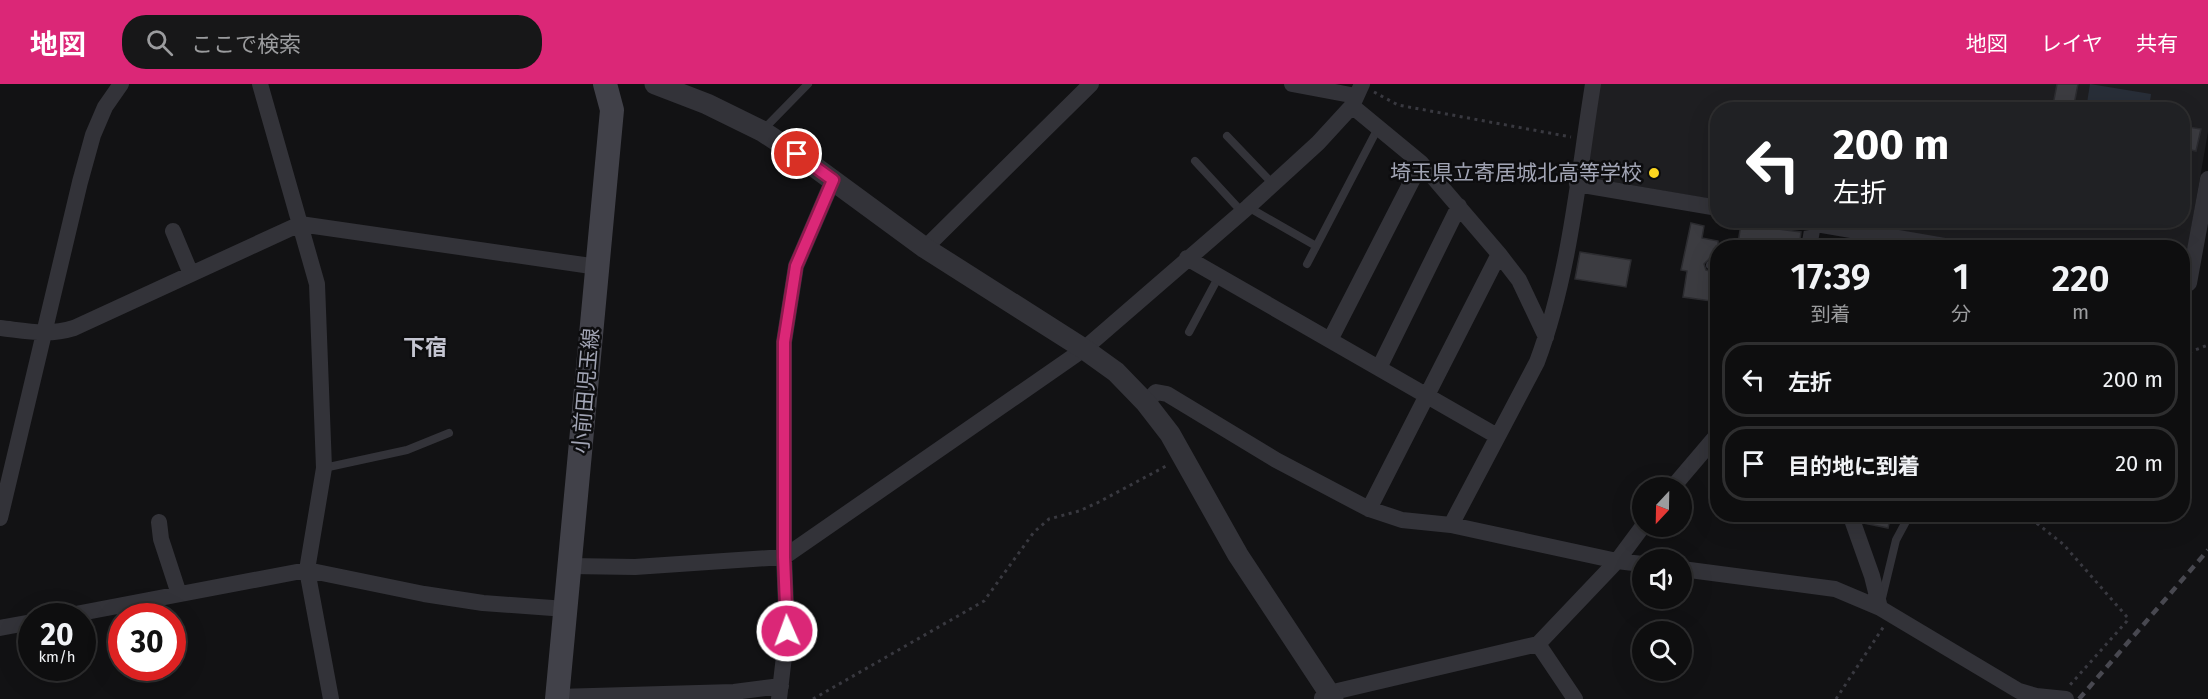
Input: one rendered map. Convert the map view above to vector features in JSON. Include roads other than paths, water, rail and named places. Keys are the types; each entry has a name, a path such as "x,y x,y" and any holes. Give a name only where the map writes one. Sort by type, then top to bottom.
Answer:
{"main road":[{"name":"小前田児玉線","path":"557,698 612,110 604,84"}],"street":[{"path":"0,518 93,135 105,107 121,84"},
{"path":"260,84 317,284 324,468 307,570 331,699"},
{"path":"655,84 706,104 762,131 925,248 1084,349 1116,372 1146,403 1170,434 1238,555 1328,697 1538,644 1617,561 1635,537"},
{"path":"925,248 1091,84"},
{"path":"1292,84 1358,93"},
{"path":"1451,525 1537,362 1546,337 1560,289 1593,84"},
{"path":"1358,93 1378,128 1421,163 1499,254 1519,280 1546,337"},
{"path":"570,566 635,567 784,557 1084,349 1245,210 1318,143 1358,93"},
{"path":"1330,340 1421,163"},
{"path":"2190,278 2208,179"},
{"path":"557,698 734,692 780,693 787,631 784,557 784,342 796,266 833,180"},
{"path":"1577,184 1710,207"},
{"path":"1379,368 1459,206"},
{"path":"0,328 44,333 57,333 74,328 300,224 598,267"},
{"path":"1837,228 1908,240"},
{"path":"173,231 191,274"},
{"path":"1369,509 1499,254"},
{"path":"1187,258 1497,436"},
{"path":"1146,403 1156,392 1167,394 1276,460 1369,509 1402,520 1451,525 1632,563"},
{"path":"1681,477 1710,443"},
{"path":"159,522 160,539 179,594"},
{"path":"1853,522 1886,611"},
{"path":"96,610 307,570 424,594 483,603 566,609"},
{"path":"1692,570 1835,589 1886,611 2019,691 2066,699"},
{"path":"0,628 18,625"},
{"path":"1538,644 1575,699"}],"lane":[{"path":"762,131 808,84"},
{"path":"1307,264 1378,128"},
{"path":"1227,136 1273,184"},
{"path":"1195,161 1245,210 1316,246"},
{"path":"1189,332 1219,276"},
{"path":"324,468 407,450 449,433"},
{"path":"1886,611 1896,540 1906,522"}],"railway":[{"path":"2079,699 2208,550"}],"place":[{"name":"埼玉県立寄居城北高等学校","path":"1654,173"}],"district":[{"name":"下宿","path":"425,347"}]}
